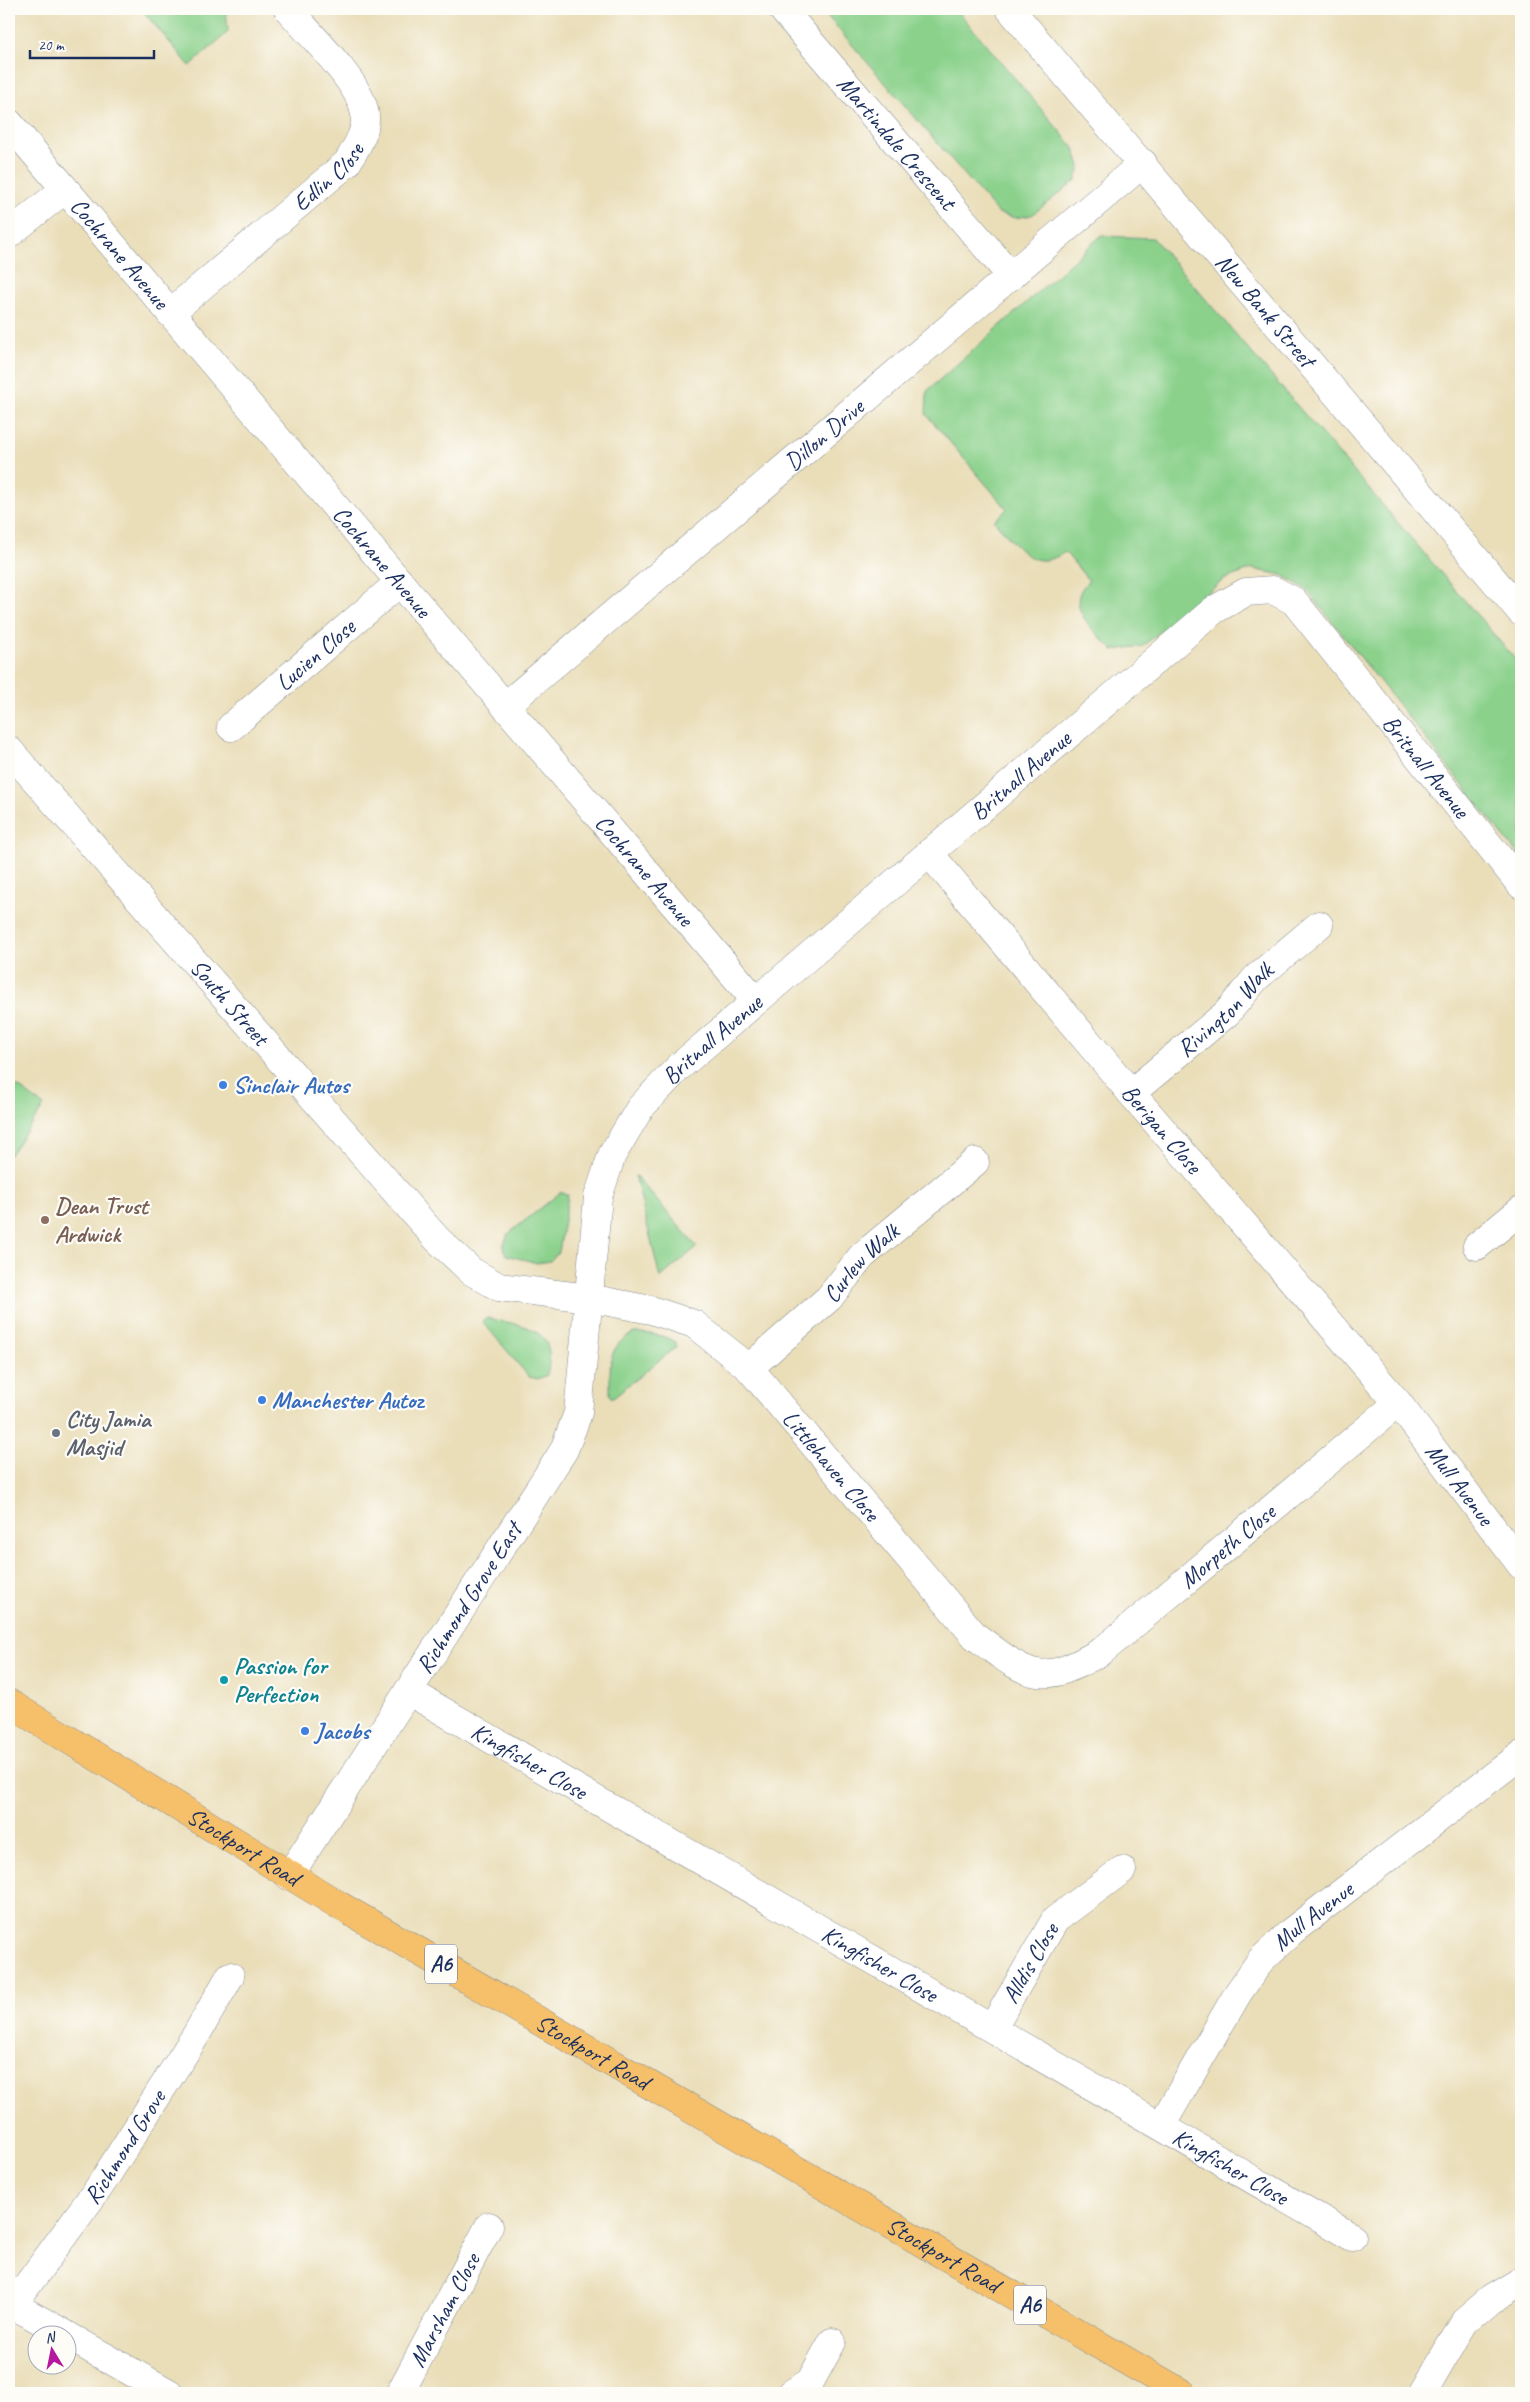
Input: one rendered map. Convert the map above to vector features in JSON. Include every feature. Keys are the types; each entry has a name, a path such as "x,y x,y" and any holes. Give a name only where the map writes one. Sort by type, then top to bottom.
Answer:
{"highway":[{"name":"Stockport Road","path":"9,1703 289,1876 1182,2393"}],"street":[{"name":"Edlin Close","path":"170,313 347,163 362,138 365,111 354,86 288,9"},
{"name":"Martindale Crescent","path":"782,9 1011,276"},
{"name":"New Bank Street","path":"1010,9 1521,612"},
{"name":"Cochrane Avenue","path":"9,123 756,1001"},
{"name":"Dillon Drive","path":"505,706 1143,164"},
{"path":"9,234 65,188"},
{"name":"Lucien Close","path":"231,727 400,582"},
{"name":"Britnall Avenue","path":"589,1298 598,1196 612,1155 640,1108 679,1067 1214,610 1246,592 1273,590 1294,601 1521,885"},
{"name":"South Street","path":"9,750 437,1239 471,1271 499,1287 589,1298"},
{"name":"Berigan Close","path":"929,853 1398,1403"},
{"name":"Rivington Walk","path":"1132,1093 1227,1014 1256,978 1319,925"},
{"name":"Curlew Walk","path":"749,1368 829,1298 862,1256 975,1162"},
{"path":"1477,1246 1521,1210"},
{"name":"Littlehaven Close","path":"589,1298 660,1312 694,1324 749,1368 975,1636 1017,1668 1048,1676"},
{"name":"Richmond Grove East","path":"289,1876 564,1450 578,1413 589,1298"},
{"name":"Mull Avenue","path":"1398,1403 1521,1565"},
{"name":"Morpeth Close","path":"1048,1676 1074,1667 1102,1651 1398,1403"},
{"name":"Kingfisher Close","path":"408,1691 993,2027 1352,2237"},
{"name":"Mull Avenue","path":"1161,2126 1238,1993 1261,1960 1292,1931 1521,1755"},
{"name":"Alldis Close","path":"993,2027 1055,1920 1122,1870"},
{"name":"Richmond Grove","path":"11,2308 100,2186 196,2035 230,1976"},
{"name":"Marsham Close","path":"400,2393 489,2226"},
{"path":"1422,2393 1464,2322 1491,2299 1521,2281"},
{"path":"11,2308 44,2324"},
{"path":"78,2342 169,2393"},
{"path":"792,2393 810,2382 832,2342"}],"green space":[{"path":"141,9 226,9 228,32 190,66"},
{"path":"821,9 956,9 1074,148 1080,166 1076,180 1032,215 1015,218 998,213"},
{"path":"1101,236 1153,238 1521,666 1521,858 1306,589 1282,575 1252,569 1223,580 1143,646 1113,650 1084,617 1078,599 1081,590 1089,581 1065,552 1053,558 1043,560 1033,558 1017,547 994,521 1007,509 926,414 927,391"},
{"path":"9,1080 44,1106 9,1156"},
{"path":"635,1175 697,1247 660,1278"},
{"path":"561,1192 568,1195 559,1252 550,1261 537,1263 506,1255 503,1247 508,1234"},
{"path":"487,1318 525,1327 535,1331 543,1338 548,1347 547,1375 538,1379 529,1377 482,1321"},
{"path":"634,1333 666,1338 676,1342 676,1347 612,1398 610,1394 610,1366 614,1351 618,1344"}],"place":[{"name":"Sinclair Autos","path":"223,1085"},
{"name":"Dean Trust Ardwick","path":"45,1220"},
{"name":"Manchester Autoz","path":"262,1400"},
{"name":"City Jamia Masjid","path":"56,1433"},
{"name":"Passion for Perfection","path":"224,1680"},
{"name":"Jacobs","path":"305,1731"}]}
